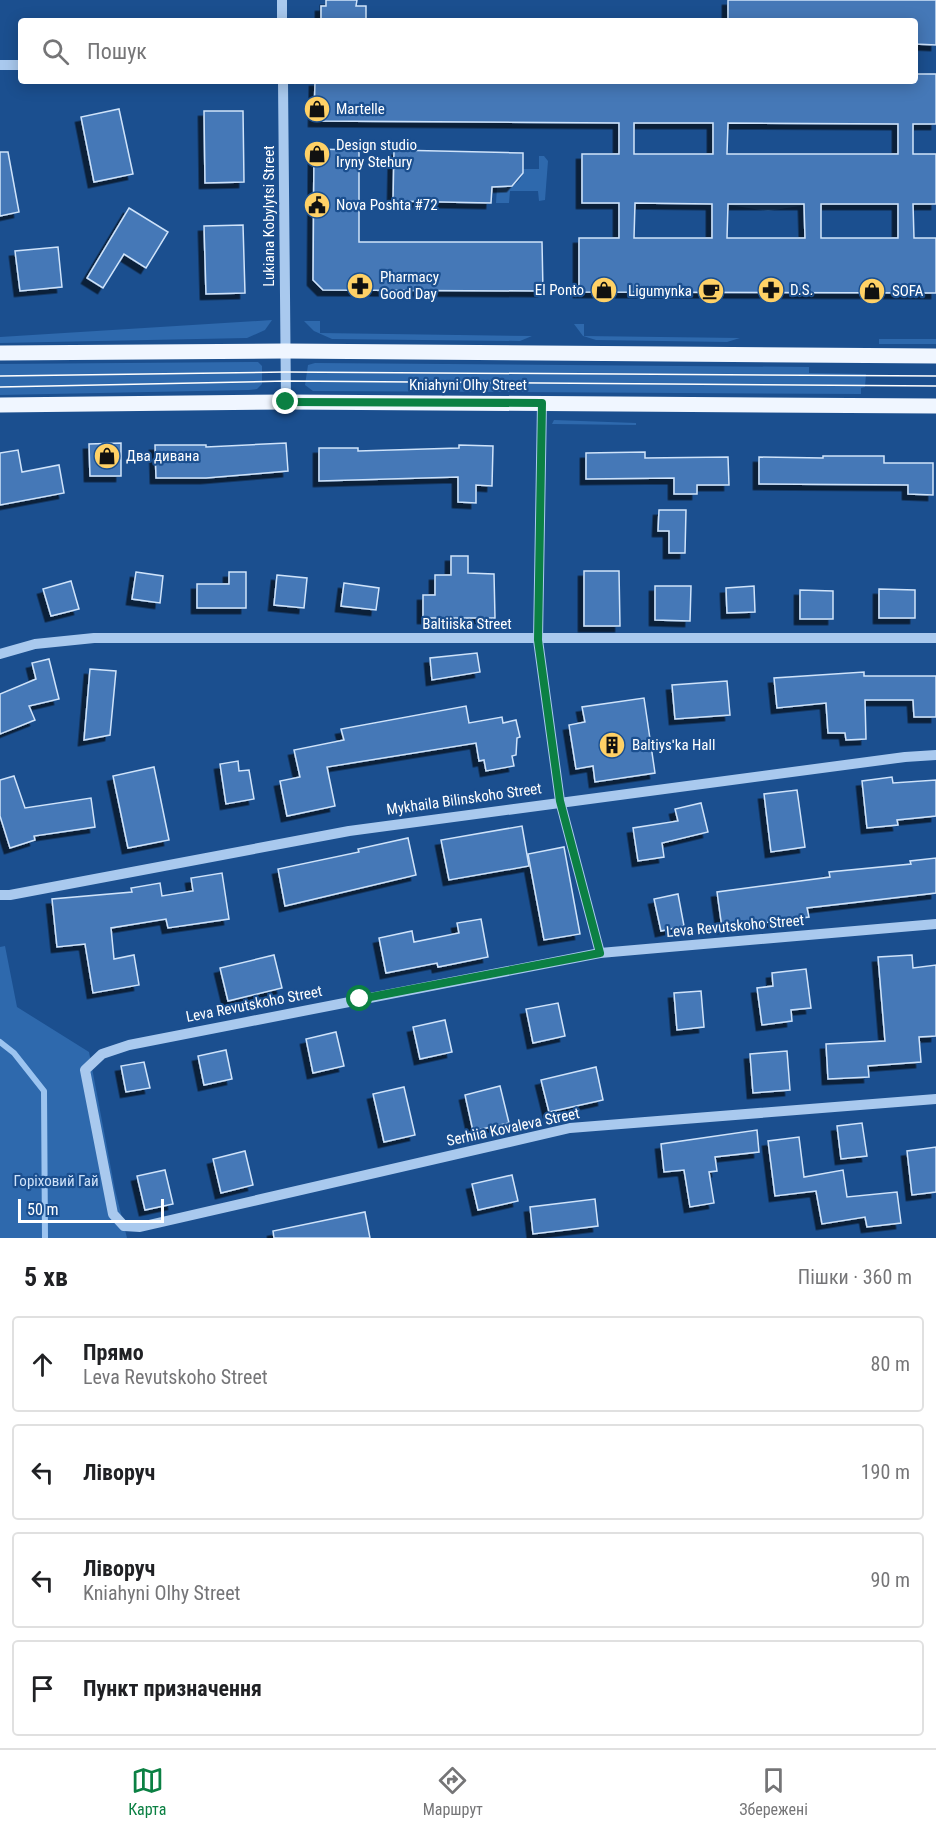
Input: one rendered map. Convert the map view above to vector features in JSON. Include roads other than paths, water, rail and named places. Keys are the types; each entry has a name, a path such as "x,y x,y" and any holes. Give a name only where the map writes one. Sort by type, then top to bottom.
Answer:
{"main road":[{"path":"0,353 285,351 936,357"},
{"name":"Kniahyni Olhy Street","path":"0,405 286,402 936,406"}],"street":[{"path":"282,0 282,18"},
{"path":"0,66 18,65"},
{"name":"Lukiana Kobylytsi Street","path":"283,84 286,402"},
{"path":"542,403 538,640 560,801 600,953"},
{"name":"Baltiiska Street","path":"0,654 35,644 94,638 538,640 936,638"},
{"name":"Mykhaila Bilinskoho Street","path":"0,895 10,896 349,831 904,756 936,755"},
{"name":"Leva Revutskoho Street","path":"140,1227 124,1226 112,1214 85,1070 102,1054 129,1045 600,953 936,924"},
{"name":"Serhiia Kovaleva Street","path":"140,1227 570,1128 936,1099"}],"waterway":[{"path":"0,1042 14,1053 44,1091 45,1238"}],"tram line":[{"path":"0,376 285,372 936,376"},
{"path":"0,387 286,381 936,386"}],"place":[{"name":"Martelle","path":"317,109"},
{"name":"Design studio Iryny Stehury","path":"317,154"},
{"name":"Nova Poshta #72","path":"317,205"},
{"name":"Pharmacy Good Day","path":"360,286"},
{"name":"El Ponto","path":"604,290"},
{"name":"D.S.","path":"771,290"},
{"name":"Ligumynka","path":"711,291"},
{"name":"SOFA","path":"872,291"},
{"name":"Два дивана","path":"107,456"},
{"name":"Baltiysʹka Hall","path":"612,745"}],"park label":[{"name":"Горіховий Гай","path":"56,1181"}]}
